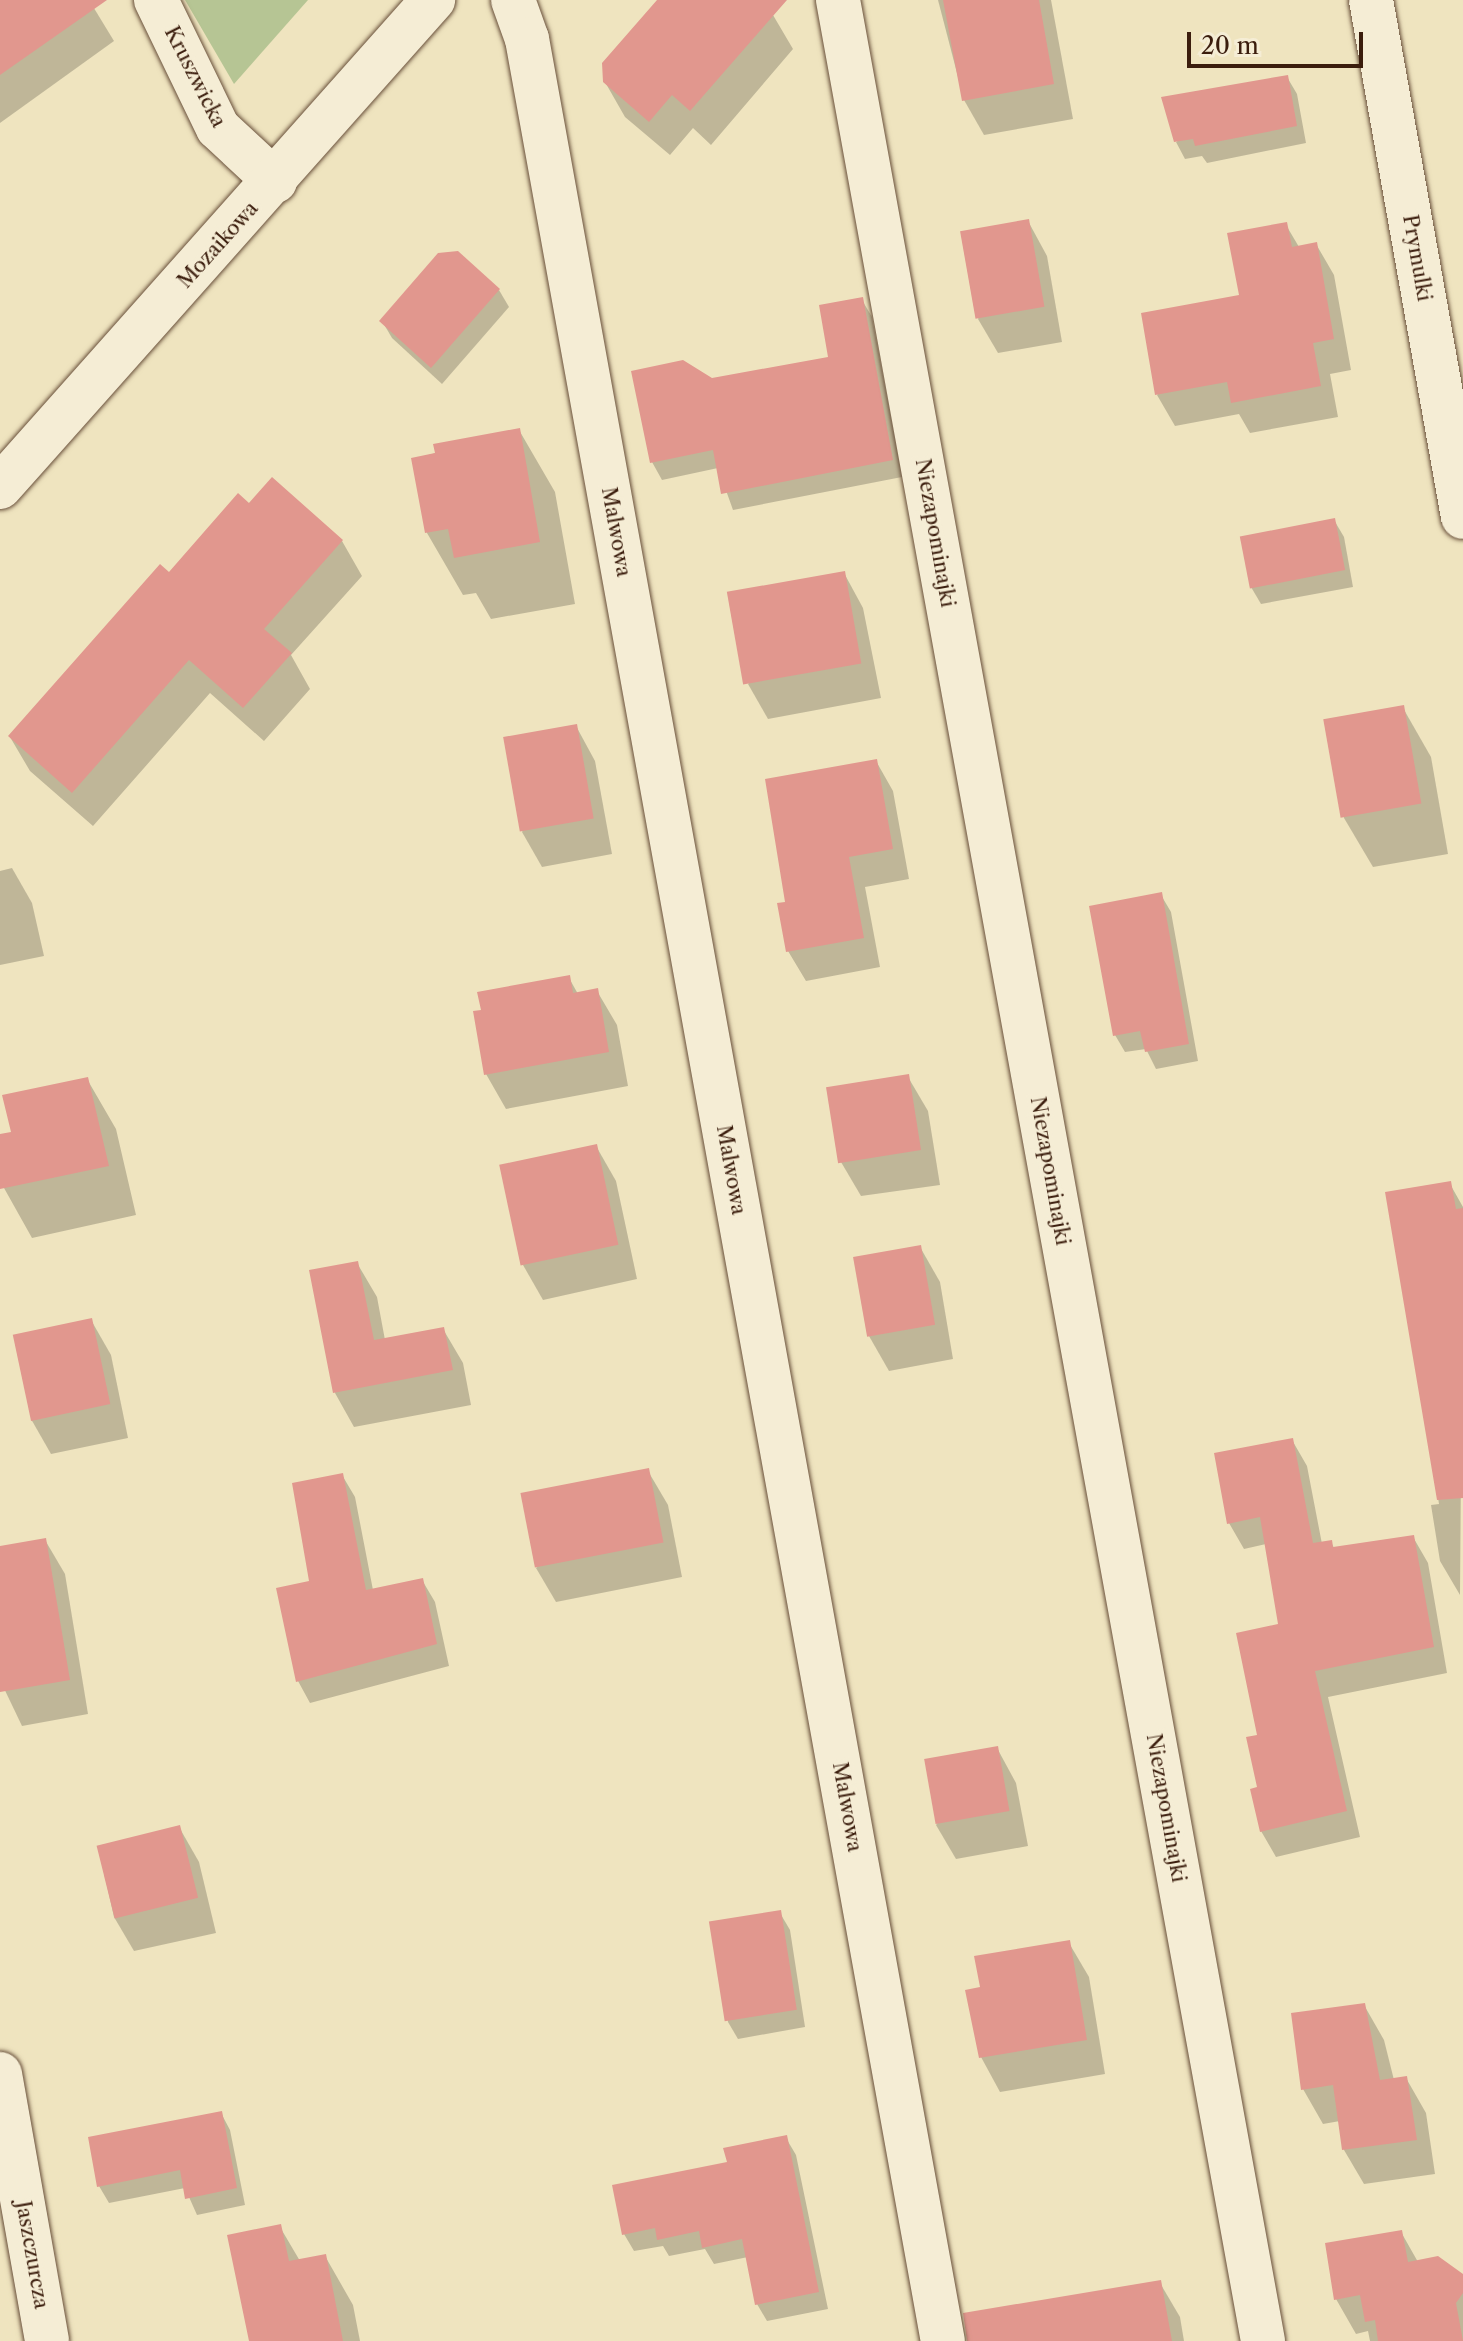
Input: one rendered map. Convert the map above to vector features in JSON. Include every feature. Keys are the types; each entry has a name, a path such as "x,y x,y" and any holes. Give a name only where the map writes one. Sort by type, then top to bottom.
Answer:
{"street":[{"name":"Kruszwicka","path":"156,0 218,128 275,181"},
{"name":"Mozaikowa","path":"0,487 433,0"},
{"name":"Malwowa","path":"513,0 527,39 943,2341"},
{"name":"Niezapominajki","path":"838,0 1263,2341"},
{"name":"Prymulki","path":"1371,0 1463,517"},
{"name":"Jaszczurcza","path":"0,2074 47,2341"}],"green space":[{"path":"185,0 308,0 234,84"}],"building":[{"path":"0,0 107,0 0,75"},
{"path":"657,0 787,0 690,111 672,95 649,122 603,82 602,63"},
{"path":"943,0 1039,0 1054,84 962,101"},
{"path":"1288,75 1297,126 1195,146 1193,139 1174,142 1161,97"},
{"path":"1029,219 1044,307 976,319 960,231"},
{"path":"1287,222 1292,247 1317,242 1334,339 1313,343 1321,386 1231,403 1227,382 1155,395 1141,313 1239,295 1227,233"},
{"path":"458,251 500,289 431,368 379,321 438,253"},
{"path":"863,297 893,460 721,494 713,450 650,463 631,371 683,360 712,378 828,357 819,305"},
{"path":"520,428 540,542 454,558 448,529 425,533 411,458 435,453 433,444"},
{"path":"272,477 343,540 264,629 292,653 243,708 189,660 72,793 8,736 160,564 169,572 238,493 249,503"},
{"path":"1335,518 1345,570 1250,589 1240,537"},
{"path":"845,571 861,664 743,684 727,592"},
{"path":"1404,705 1421,803 1341,818 1323,719"},
{"path":"577,724 594,819 520,832 503,737"},
{"path":"877,759 893,849 849,857 864,938 786,952 777,903 785,902 765,779"},
{"path":"1162,892 1189,1044 1145,1052 1140,1031 1113,1036 1089,906"},
{"path":"570,975 573,993 598,988 609,1052 484,1075 473,1011 481,1010 477,992"},
{"path":"909,1074 921,1150 838,1163 826,1087"},
{"path":"88,1077 109,1166 0,1189 0,1134 11,1132 2,1095"},
{"path":"597,1144 618,1245 521,1266 499,1165"},
{"path":"1451,1181 1456,1209 1463,1208 1463,1498 1437,1500 1385,1192"},
{"path":"921,1245 935,1325 867,1337 853,1257"},
{"path":"358,1261 374,1340 444,1327 453,1370 333,1393 309,1270"},
{"path":"92,1318 110,1404 31,1421 13,1335"},
{"path":"1293,1438 1313,1543 1332,1540 1333,1547 1414,1535 1434,1647 1315,1671 1347,1811 1260,1832 1250,1789 1257,1787 1246,1737 1257,1735 1236,1633 1278,1624 1260,1517 1227,1524 1214,1453"},
{"path":"649,1468 664,1543 535,1568 520,1493"},
{"path":"343,1473 366,1590 423,1578 437,1644 296,1682 276,1588 309,1581 292,1483"},
{"path":"46,1538 70,1680 0,1692 0,1546"},
{"path":"998,1746 1009,1811 936,1824 924,1759"},
{"path":"180,1825 198,1898 115,1919 97,1846"},
{"path":"781,1910 797,2010 725,2021 709,1921"},
{"path":"1070,1940 1087,2040 979,2058 965,1990 980,1987 974,1956"},
{"path":"1365,2003 1380,2080 1407,2076 1417,2140 1342,2150 1333,2085 1301,2090 1291,2013"},
{"path":"222,2111 237,2188 185,2199 180,2170 97,2187 88,2137"},
{"path":"787,2135 819,2292 755,2305 742,2239 702,2248 699,2231 657,2240 655,2228 622,2235 612,2185 727,2162 723,2148"},
{"path":"281,2224 289,2261 326,2254 343,2341 249,2341 227,2235"},
{"path":"1402,2230 1408,2262 1438,2256 1463,2274 1463,2293 1456,2303 1463,2341 1378,2341 1375,2320 1365,2322 1360,2295 1334,2300 1325,2243"},
{"path":"1161,2280 1172,2341 967,2341 963,2313"}]}
